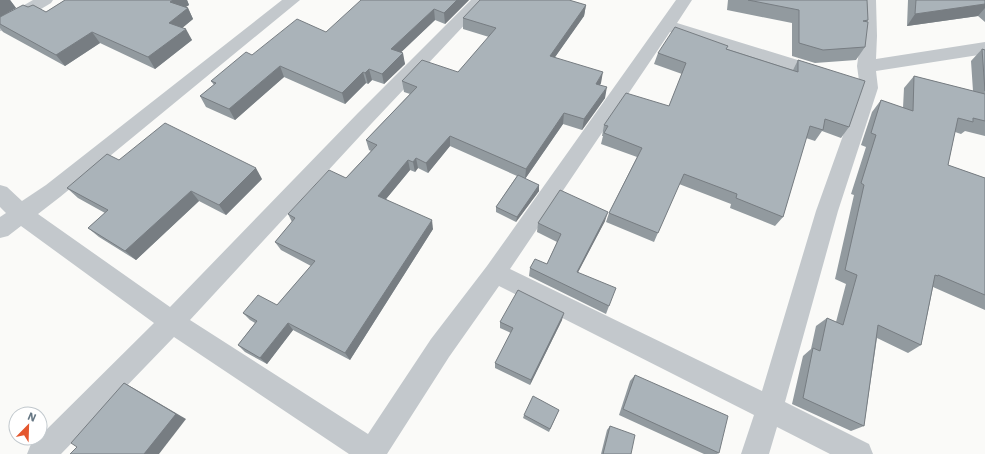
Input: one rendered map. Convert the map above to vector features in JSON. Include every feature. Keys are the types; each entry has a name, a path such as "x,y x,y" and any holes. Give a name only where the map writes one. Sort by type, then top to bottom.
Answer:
{"street":[{"path":"0,26 45,0"},
{"path":"0,229 20,213 53,191 292,0"},
{"path":"41,454 172,322 365,118 480,0"},
{"path":"755,454 828,212 854,83 866,66 869,36 868,0"},
{"path":"0,193 20,213 172,322 372,454 440,348 495,274 666,25 678,1"},
{"path":"666,25 854,83"},
{"path":"866,66 985,48"},
{"path":"495,274 770,408 859,454"}],"building":[{"path":"65,0 173,0 170,2 188,8 169,23 186,29 148,57 92,32 56,55 0,24 0,17 23,5 28,7 33,5 46,12"},
{"path":"361,0 457,0 444,13 434,9 391,49 403,53 382,74 369,69 365,73 363,72 342,93 280,66 229,109 200,96 216,83 211,81 246,52 252,55 297,19 326,32"},
{"path":"480,0 569,0 586,5 550,56 603,72 596,84 607,87 584,119 564,113 526,169 450,136 426,163 416,158 413,162 408,160 378,196 432,220 345,353 288,323 260,358 238,345 257,321 243,313 258,295 277,305 315,261 275,242 295,218 288,214 329,170 346,178 377,145 366,140 417,87 402,81 422,60 458,72 496,28 463,18"},
{"path":"748,0 867,0 868,20 863,21 868,22 865,47 823,50 799,43 799,10"},
{"path":"916,0 985,0 985,4 915,14"},
{"path":"675,27 728,46 726,49 798,72 798,60 865,81 849,127 825,119 823,130 810,126 783,217 736,198 737,194 684,174 658,233 609,213 642,148 604,133 608,126 604,125 626,93 669,106 686,63 658,53"},
{"path":"982,49 985,50 985,91"},
{"path":"914,76 985,94 985,121 973,118 973,122 958,118 948,165 985,178 985,295 935,275 921,345 878,325 864,426 803,398 813,348 820,351 827,318 843,325 857,275 845,270 864,185 861,183 876,135 871,133 881,100 913,111"},
{"path":"165,123 256,168 219,205 191,191 125,251 88,228 108,210 67,188 107,154 119,160"},
{"path":"518,175 539,185 517,217 496,207"},
{"path":"560,190 608,212 577,272 616,288 609,306 530,268 535,259 547,264 561,234 538,223"},
{"path":"518,290 564,313 531,380 495,363 513,328 500,322"},
{"path":"635,375 728,416 719,453 623,409"},
{"path":"124,383 176,414 144,454 70,454 77,447 71,443"},
{"path":"533,396 559,410 550,429 524,415"},
{"path":"610,426 635,435 631,454 603,454"}]}
